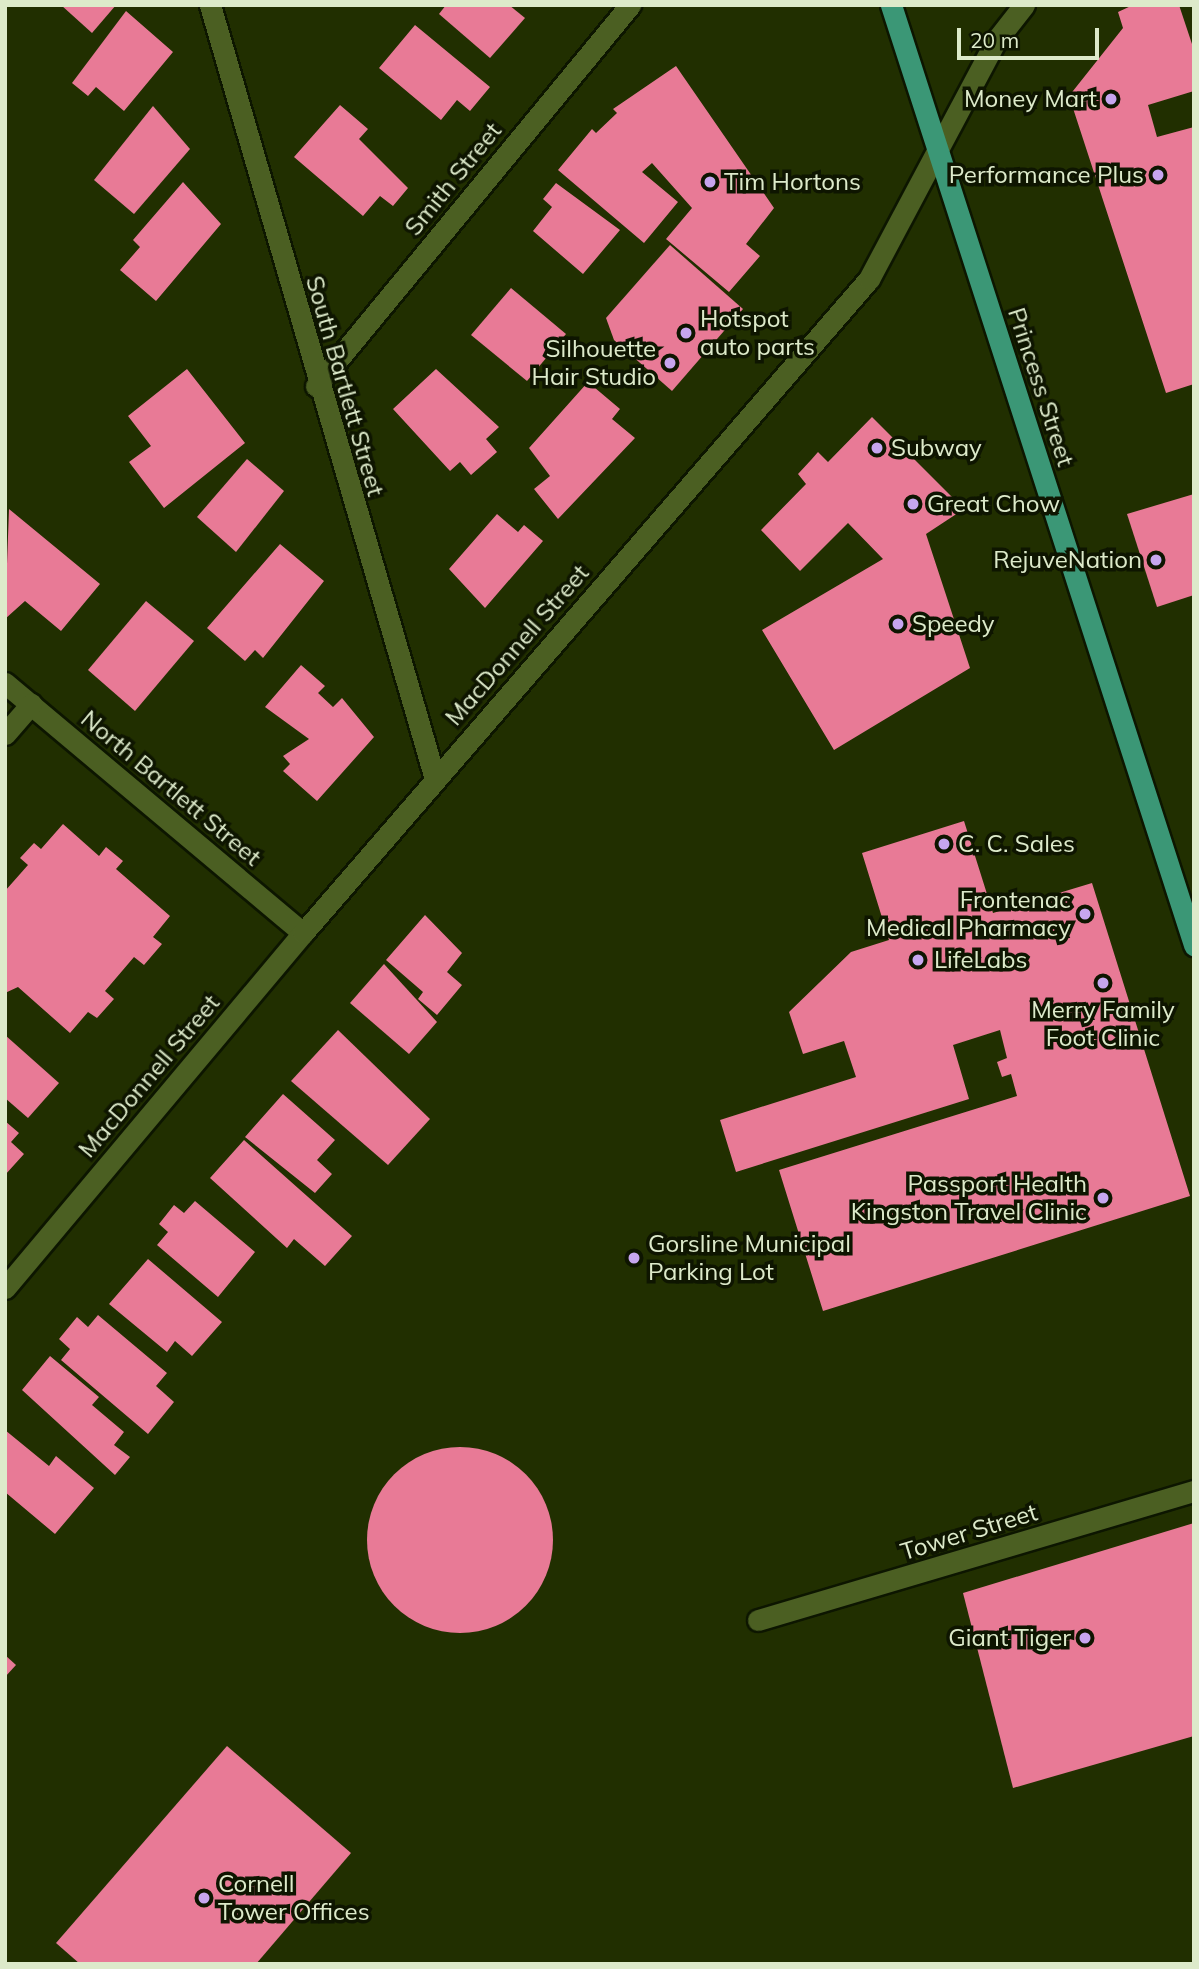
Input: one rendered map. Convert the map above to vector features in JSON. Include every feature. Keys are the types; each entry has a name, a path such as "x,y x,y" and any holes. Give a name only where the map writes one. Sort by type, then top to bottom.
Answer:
{"main road":[{"name":"Princess Street","path":"891,5 1194,945"}],"street":[{"name":"South Bartlett Street","path":"210,5 316,386 435,779"},
{"name":"Smith Street","path":"316,386 630,5"},
{"name":"MacDonnell Street","path":"5,1289 303,933 869,279 995,42 1024,5"},
{"name":"North Bartlett Street","path":"5,683 303,933"},
{"path":"5,734 31,704"},
{"name":"Tower Street","path":"758,1620 1194,1491"}],"building":[{"path":"61,5 116,5 92,33"},
{"path":"446,5 509,5 525,18 490,58 439,14"},
{"path":"1133,5 1179,5 1194,50 1194,91 1148,105 1157,137 1194,127 1194,384 1166,393 1069,96 1123,28 1118,12"},
{"path":"126,11 173,52 124,111 96,87 88,96 72,83"},
{"path":"415,25 490,87 470,111 457,100 441,120 379,68"},
{"name":"Tim Hortons","path":"676,66 774,208 746,244 760,256 729,292 666,239 692,208 652,163 642,172 678,202 644,243 558,170 592,129 596,133 617,113 613,109"},
{"path":"340,105 368,129 359,139 408,188 393,206 380,196 363,216 294,157"},
{"path":"153,106 190,149 134,214 94,180"},
{"path":"183,182 221,224 156,301 120,270 140,247 133,240"},
{"path":"556,183 620,230 583,274 533,231 552,207 543,199"},
{"path":"670,245 743,309 672,391 614,340 606,318"},
{"path":"511,288 566,334 527,381 471,335"},
{"path":"187,369 245,443 164,508 129,462 151,446 128,416"},
{"path":"436,369 499,427 486,439 497,452 471,475 460,462 450,471 393,409"},
{"path":"588,382 620,409 612,419 635,438 558,519 534,489 550,476 529,448"},
{"path":"872,417 964,509 926,534 970,668 834,750 762,630 883,559 848,523 800,571 761,530 806,484 798,474 818,452 828,462"},
{"path":"247,459 284,491 236,552 197,517"},
{"path":"1194,494 1194,595 1157,607 1127,514"},
{"path":"9,509 100,584 61,631 25,601 5,619"},
{"path":"497,514 518,532 524,525 543,541 485,608 449,569"},
{"path":"280,544 324,581 263,658 255,650 245,661 207,628"},
{"path":"146,601 194,641 135,711 88,670"},
{"path":"301,665 325,686 318,693 333,707 342,698 374,737 317,801 283,771 290,764 283,756 309,739 265,707"},
{"path":"964,821 993,913 1092,883 1190,1196 823,1311 779,1170 1017,1096 1011,1074 1002,1077 997,1062 1007,1058 1000,1030 953,1045 969,1099 736,1172 720,1120 856,1077 844,1041 803,1054 789,1012 851,952 889,940 862,853"},
{"path":"63,824 99,856 106,847 123,861 116,869 170,916 153,937 162,944 144,965 134,957 105,991 114,999 97,1018 88,1012 70,1033 18,987 5,993 5,891 28,865 20,858 34,843 41,849"},
{"path":"425,915 462,953 447,972 462,985 437,1015 418,999 423,992 386,960"},
{"path":"384,964 437,1022 409,1054 350,1003"},
{"path":"338,1030 430,1119 388,1165 291,1081"},
{"path":"5,1035 59,1083 28,1118 5,1098"},
{"path":"283,1094 335,1140 317,1160 332,1174 315,1193 245,1137"},
{"path":"5,1121 19,1133 11,1142 24,1154 5,1175"},
{"path":"244,1140 352,1236 325,1266 294,1239 287,1248 210,1178"},
{"path":"195,1201 255,1252 218,1297 157,1245 168,1232 159,1224 174,1205 184,1213"},
{"path":"148,1259 222,1322 192,1356 175,1341 167,1352 109,1304"},
{"path":"98,1315 167,1373 156,1386 174,1402 148,1434 61,1360 70,1349 59,1339 77,1317 88,1327"},
{"path":"50,1356 99,1397 92,1405 124,1432 114,1445 130,1457 115,1475 22,1390"},
{"path":"5,1430 49,1466 56,1456 94,1488 55,1534 5,1492"},
{"path":"460,1447 496,1454 526,1474 546,1504 553,1540 546,1576 526,1606 496,1626 460,1633 424,1626 394,1606 374,1576 367,1540 374,1504 394,1474 424,1454"},
{"name":"Giant Tiger","path":"1194,1523 1194,1736 1013,1788 963,1593"},
{"path":"5,1655 16,1665 5,1677"},
{"name":"Cornell Tower Offices","path":"227,1746 351,1853 256,1964 80,1964 56,1943"}],"place":[{"name":"Money Mart","path":"1111,99"},
{"name":"Performance Plus","path":"1158,175"},
{"name":"Tim Hortons","path":"710,182"},
{"name":"Hotspot auto parts","path":"686,333"},
{"name":"Silhouette Hair Studio","path":"670,363"},
{"name":"Subway","path":"877,448"},
{"name":"Great Chow","path":"913,504"},
{"name":"RejuveNation","path":"1156,560"},
{"name":"Speedy","path":"898,624"},
{"name":"C. C. Sales","path":"944,844"},
{"name":"Frontenac Medical Pharmacy","path":"1085,914"},
{"name":"LifeLabs","path":"918,960"},
{"name":"Merry Family Foot Clinic","path":"1103,983"},
{"name":"Passport Health Kingston Travel Clinic","path":"1103,1198"},
{"name":"Gorsline Municipal Parking Lot","path":"634,1258"},
{"name":"Giant Tiger","path":"1085,1638"},
{"name":"Cornell Tower Offices","path":"204,1898"}]}
